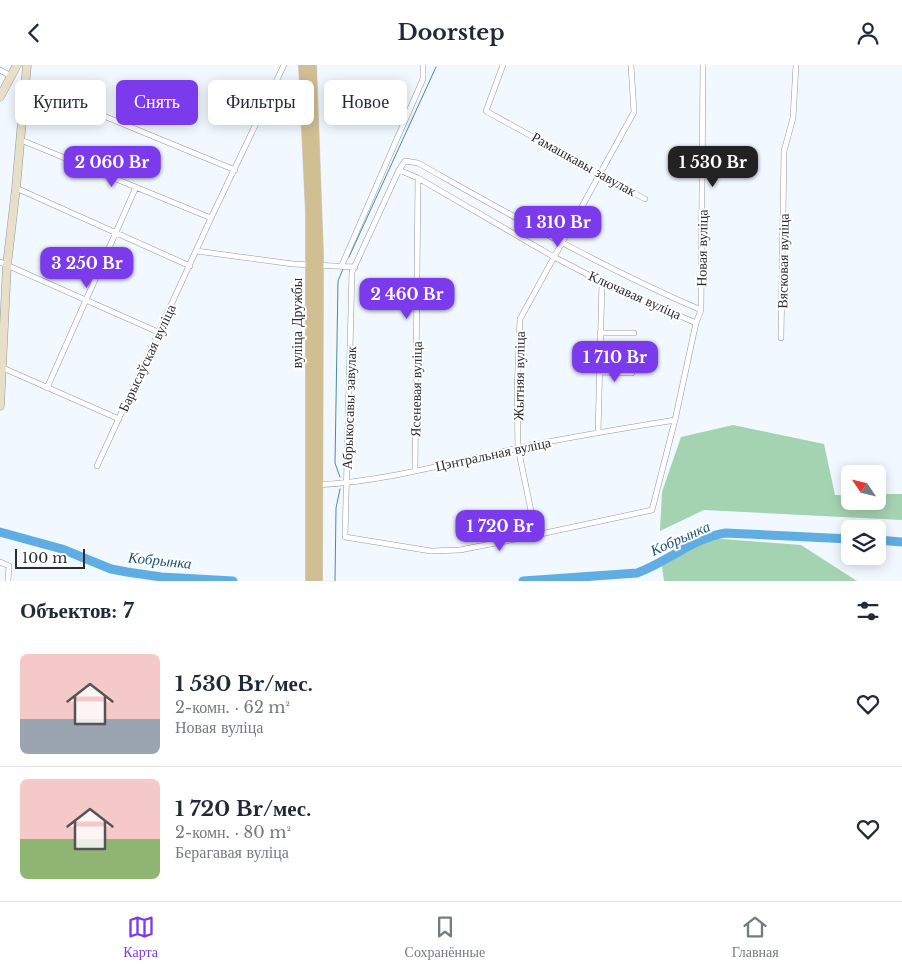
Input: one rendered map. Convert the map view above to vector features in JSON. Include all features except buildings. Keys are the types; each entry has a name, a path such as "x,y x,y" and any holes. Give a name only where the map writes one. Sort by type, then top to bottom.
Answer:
{"main road":[{"path":"0,97 16,65"},
{"path":"26,80 28,65"},
{"name":"вуліца Дружбы","path":"303,65 310,213 318,315 315,485 310,581"},
{"name":"вуліца Дружбы","path":"311,65 314,103 314,265 310,437 315,485 318,581"},
{"path":"0,407 4,263 16,188 22,125"}],"street":[{"name":"Барысаўская вуліца","path":"97,466 284,65"},
{"path":"342,265 423,79 423,65"},
{"name":"Рамашкавы завулак","path":"503,65 486,111 646,199"},
{"name":"Жытняя вуліца","path":"536,535 518,448 517,391 520,319 634,112 632,65"},
{"name":"Новая вуліца","path":"701,310 703,65"},
{"name":"Вясковая вуліца","path":"781,338 784,151 793,118 796,65"},
{"path":"0,70 11,76"},
{"path":"106,117 235,170"},
{"path":"21,140 211,218"},
{"name":"Ключавая вуліца","path":"399,170 405,161 418,163 562,243 660,292 701,310"},
{"path":"399,170 418,178"},
{"name":"Абрыкосавы завулак","path":"399,170 352,271 345,537 431,551 460,550 536,535"},
{"name":"Ключавая вуліца","path":"418,178 554,257 602,282 696,323"},
{"name":"Ясеневая вуліца","path":"415,471 418,178"},
{"path":"47,388 136,187"},
{"path":"16,188 190,266"},
{"path":"196,251 271,261 355,267"},
{"path":"4,263 158,332"},
{"path":"598,433 602,282"},
{"path":"536,535 652,510 675,420 696,323 701,310"},
{"path":"600,333 634,333"},
{"path":"2,368 119,419"},
{"path":"599,373 632,373"},
{"name":"Цэнтральная вуліца","path":"315,485 415,471 518,448 675,420"},
{"path":"0,562 9,566 8,581"}],"green space":[{"path":"733,425 824,444 835,495 841,495 841,510 886,510 886,494 902,494 902,520 704,510 660,531 662,492 681,437"},
{"path":"710,538 801,545 857,581 664,581 662,566"}],"waterway":[{"path":"349,257 436,67"},
{"path":"340,477 335,463 338,281 343,269"},
{"path":"335,581 336,508 340,489"},
{"name":"Кобрынка","path":"0,532 62,549 111,569 161,577 233,581"},
{"name":"Кобрынка","path":"523,581 637,573 703,539 726,533 841,539"},
{"name":"Кобрынка","path":"886,541 902,542"}]}
